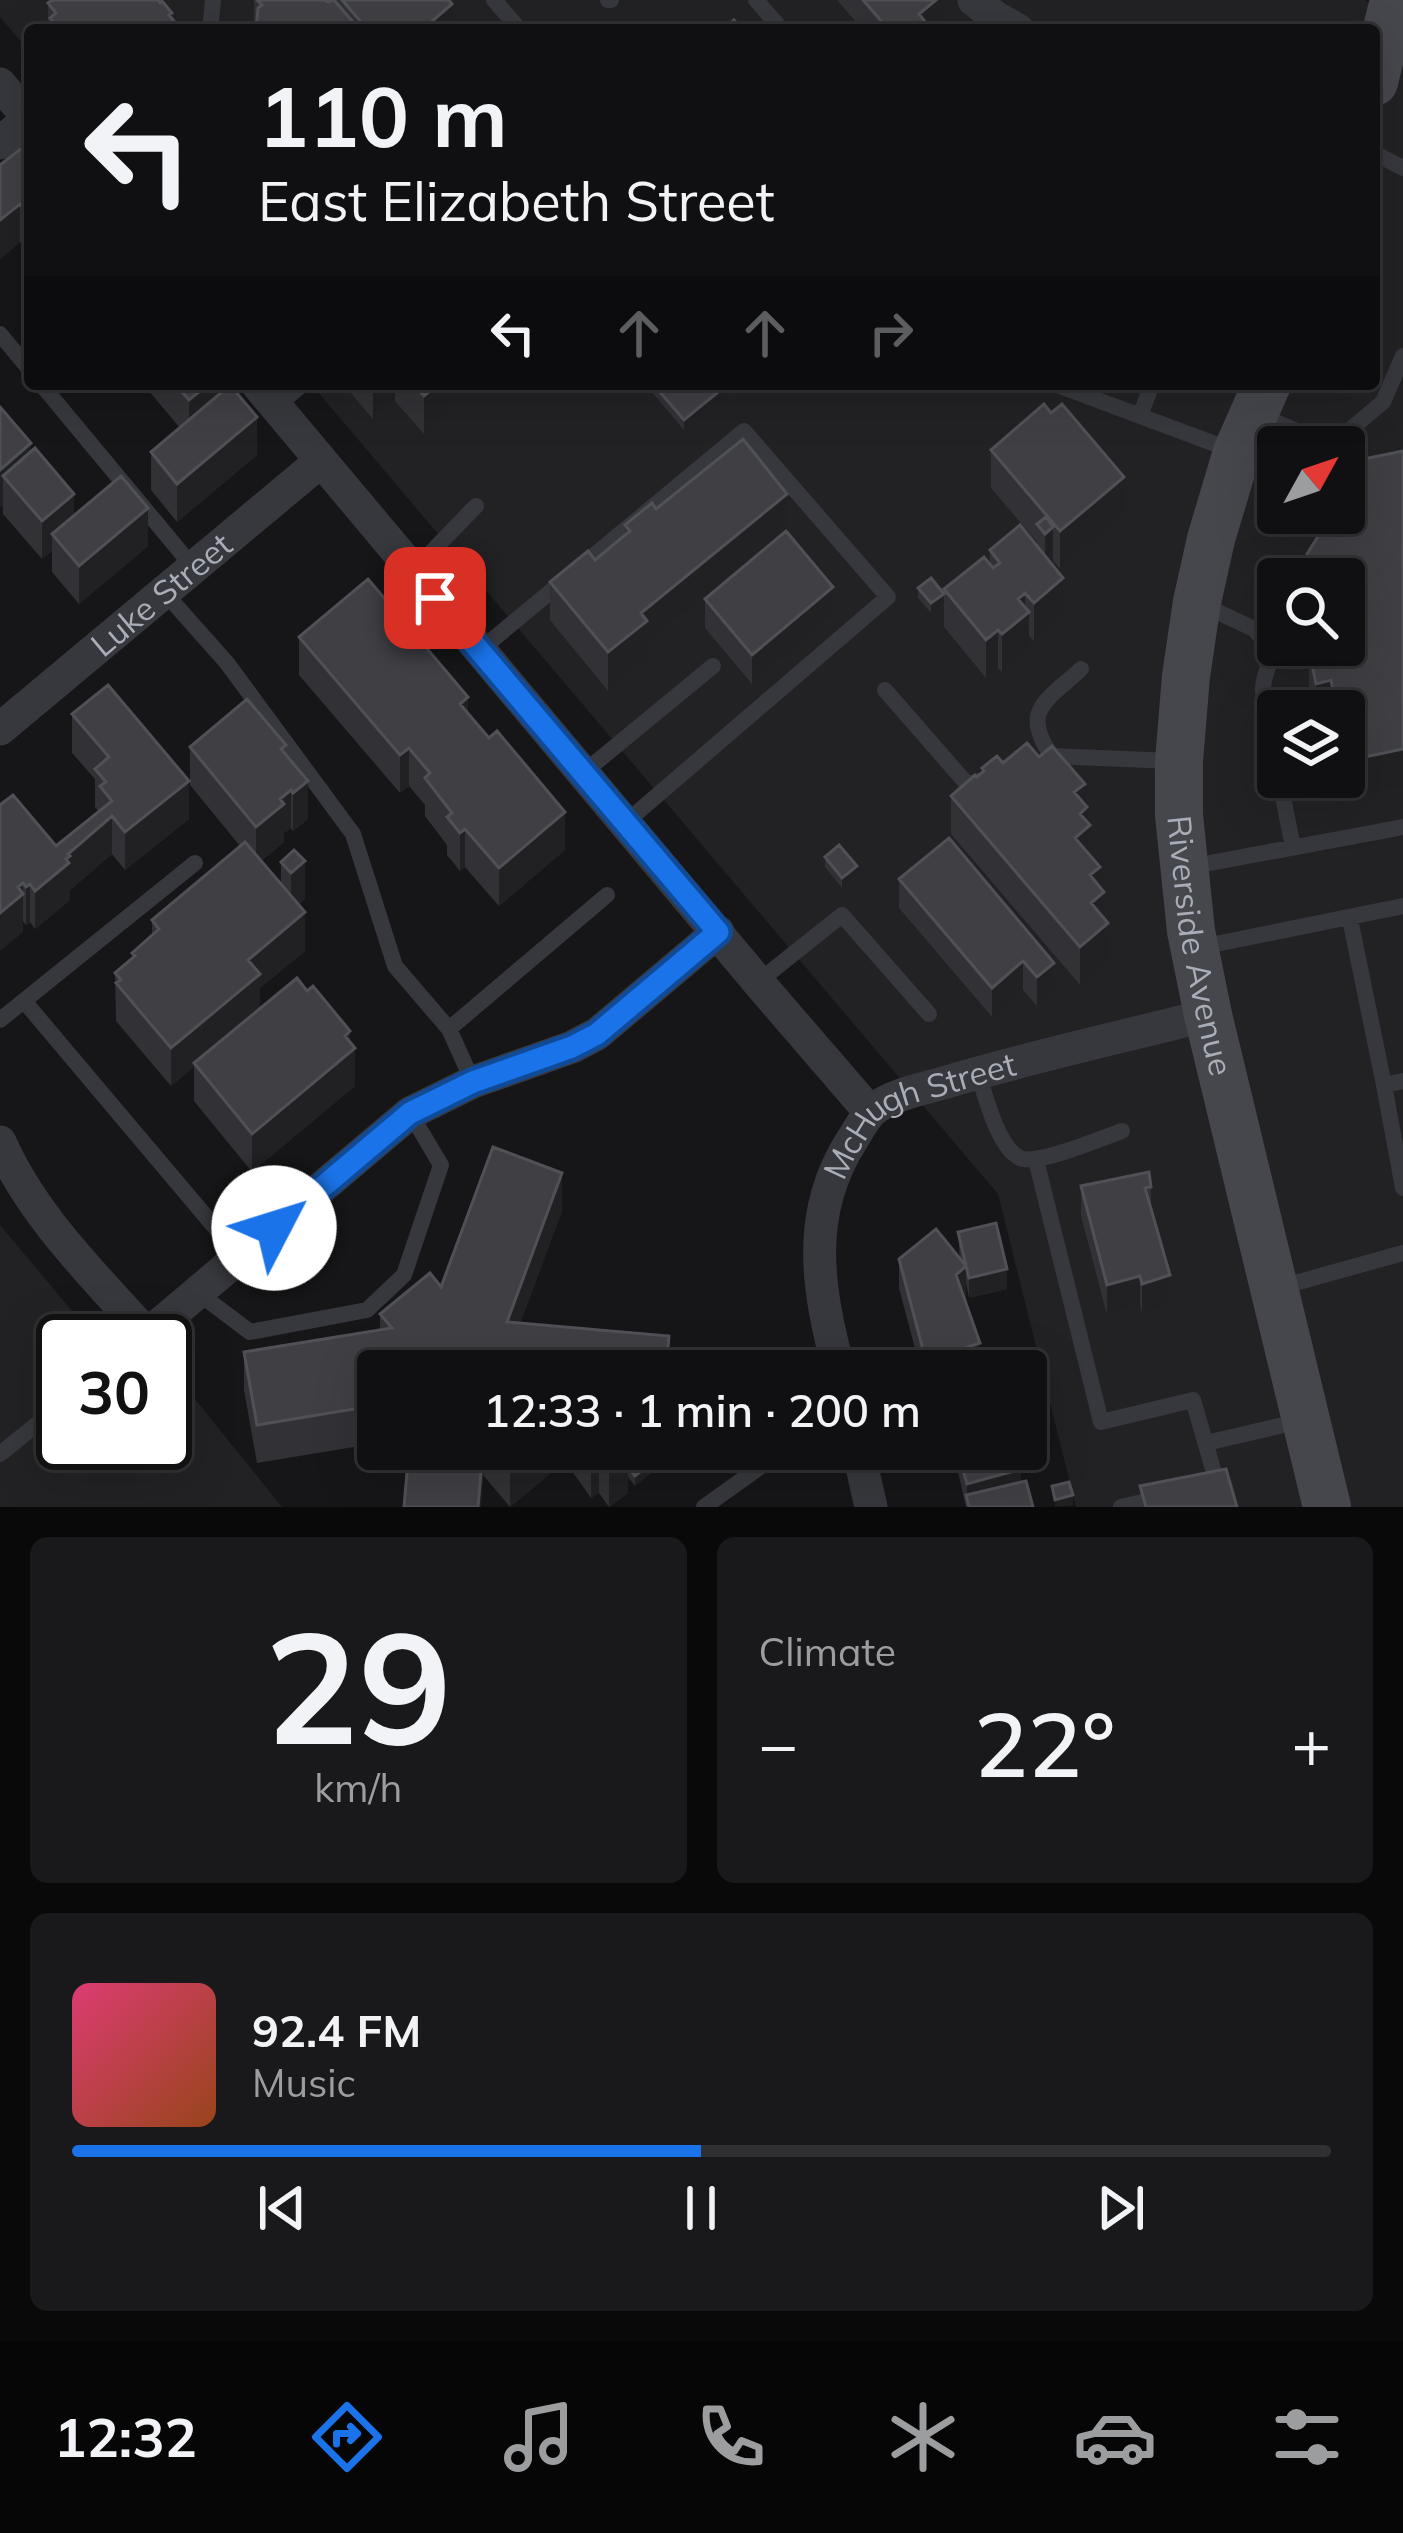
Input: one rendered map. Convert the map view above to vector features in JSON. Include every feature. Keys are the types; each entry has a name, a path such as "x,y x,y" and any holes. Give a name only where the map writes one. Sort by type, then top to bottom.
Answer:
{"main road":[{"path":"1380,55 1394,0"},
{"name":"Riverside Avenue","path":"1254,417 1211,538 1197,602 1179,761 1182,868 1208,1015 1327,1507"}],"street":[{"path":"0,84 24,114"},
{"path":"0,143 24,124"},
{"path":"267,395 870,1112"},
{"name":"Luke Street","path":"0,729 321,461"},
{"path":"171,1314 410,1113 473,1082 597,1034 718,932"},
{"name":"McHugh Street","path":"833,1350 819,1269 826,1193 843,1154 870,1112 896,1097 978,1072 1208,1015"},
{"path":"0,1142 41,1216 123,1314"},
{"path":"863,1470 871,1507"}],"lane":[{"path":"494,0 515,24"},
{"path":"756,0 777,24"},
{"path":"0,334 24,363"},
{"path":"1071,390 1140,416 1254,417 1311,437 1345,434 1384,401 1403,356"},
{"path":"46,390 194,567"},
{"path":"1140,416 1150,390"},
{"path":"479,651 744,431 888,597 626,824"},
{"path":"412,572 476,506"},
{"path":"164,592 227,663 353,834 395,966 449,1030 473,1082"},
{"path":"1197,602 1263,636 1271,650 1264,690"},
{"path":"583,773 713,666"},
{"path":"1052,756 1035,719 1039,708 1081,669"},
{"path":"885,690 967,784 996,772"},
{"path":"1032,760 1052,756 1179,761"},
{"path":"1284,798 1293,848"},
{"path":"1182,868 1403,827"},
{"path":"0,1020 195,863"},
{"path":"449,1030 607,895"},
{"path":"1194,948 1403,906"},
{"path":"758,982 842,915 929,1014"},
{"path":"1349,919 1394,1083 1403,1188"},
{"path":"24,1001 240,1257"},
{"path":"978,1072 1004,1142 1020,1158 1036,1160 1122,1131"},
{"path":"197,1292 250,1332 367,1310 404,1275 441,1165 410,1113"},
{"path":"1036,1160 1101,1422 1193,1400 1217,1483 1198,1488"},
{"path":"1274,1289 1403,1253"},
{"path":"1206,1443 1306,1419"},
{"path":"0,1454 36,1425"},
{"path":"704,1507 756,1470"},
{"path":"1120,1507 1178,1493"}],"shaded area":[{"path":"0,0 1364,0 1403,19 1403,1507 1076,1507 1047,1391 1047,1350 1037,1350 998,1194 316,390 1380,390 1380,24 24,24 24,45 0,17"},
{"path":"0,1225 75,1314 36,1314 36,1470 192,1470 192,1395 282,1507 0,1507"}],"building":[{"path":"158,0 176,24 55,24 50,18 56,13 48,3"},
{"path":"257,0 334,0 355,24 257,24 262,5"},
{"path":"342,0 449,0 452,4 429,24 363,24"},
{"path":"863,0 936,0 919,14 927,24 884,24"},
{"path":"24,147 24,209 20,204 0,220 0,165"},
{"path":"180,390 202,390 189,400"},
{"path":"224,390 234,390 257,417 177,484 151,452"},
{"path":"658,390 721,390 684,420"},
{"path":"1044,404 1051,413 1062,404 1124,477 1060,531 991,450"},
{"path":"0,407 31,443 0,470"},
{"path":"743,439 787,494 641,613 647,621 608,652 550,582 588,551 595,560 630,531 625,525 652,503 656,509"},
{"path":"35,448 74,494 42,521 3,476"},
{"path":"1403,451 1403,749 1365,757 1365,690 1333,690 1331,680 1316,684 1312,666 1365,666 1365,558 1308,558 1307,554 1320,534 1365,534 1365,459"},
{"path":"121,476 148,508 79,566 52,534"},
{"path":"1046,517 1053,527 1045,534 1037,524"},
{"path":"1020,525 1063,578 1034,603 1025,593 1018,599 1029,612 1002,634 998,630 986,640 944,589 984,557 993,568 1000,563 990,550"},
{"path":"786,531 833,587 752,655 705,599"},
{"path":"931,578 944,594 931,603 918,588"},
{"path":"368,579 468,697 460,704 489,738 497,731 565,812 499,868 465,829 460,833 447,817 452,813 425,778 430,773 409,748 400,755 299,637"},
{"path":"108,685 189,781 125,832 112,816 68,854 69,863 35,891 30,884 18,887 23,894 0,913 0,805 13,795 56,846 112,801 100,786 106,782 95,769 109,757 72,714"},
{"path":"247,699 286,745 281,749 308,781 280,799 284,804 256,827 190,747"},
{"path":"1027,743 1039,757 1052,746 1085,784 1074,792 1087,807 1080,814 1090,825 1075,838 1100,867 1090,875 1104,892 1091,903 1108,923 1080,947 951,796 997,756 1003,763"},
{"path":"949,838 1054,963 1037,977 1023,961 992,988 899,879"},
{"path":"245,842 305,912 248,960 260,974 171,1048 116,983 121,980 115,973 159,929 152,920"},
{"path":"839,845 857,866 842,878 825,857"},
{"path":"294,850 305,861 291,873 281,862"},
{"path":"297,978 307,991 313,986 350,1031 345,1036 355,1048 252,1134 194,1063"},
{"path":"493,1147 562,1173 507,1322 669,1336 668,1350 357,1350 357,1408 257,1425 244,1352 392,1328 380,1314 430,1273 441,1287"},
{"path":"1149,1172 1151,1187 1145,1188 1170,1275 1142,1284 1140,1276 1107,1285 1081,1186"},
{"path":"996,1223 1007,1269 969,1278 958,1232"},
{"path":"936,1229 966,1266 956,1275 980,1343 959,1350 923,1350 899,1259"},
{"path":"1226,1469 1237,1507 1146,1507 1140,1486"},
{"path":"407,1470 481,1470 478,1507 404,1507"},
{"path":"963,1470 1017,1470 967,1484"},
{"path":"1026,1481 1033,1507 969,1507 966,1495"},
{"path":"1069,1482 1073,1495 1055,1500 1052,1486"}],"route":[{"path":"274,1228 410,1113 473,1082 597,1034 718,932 435,598"}]}
